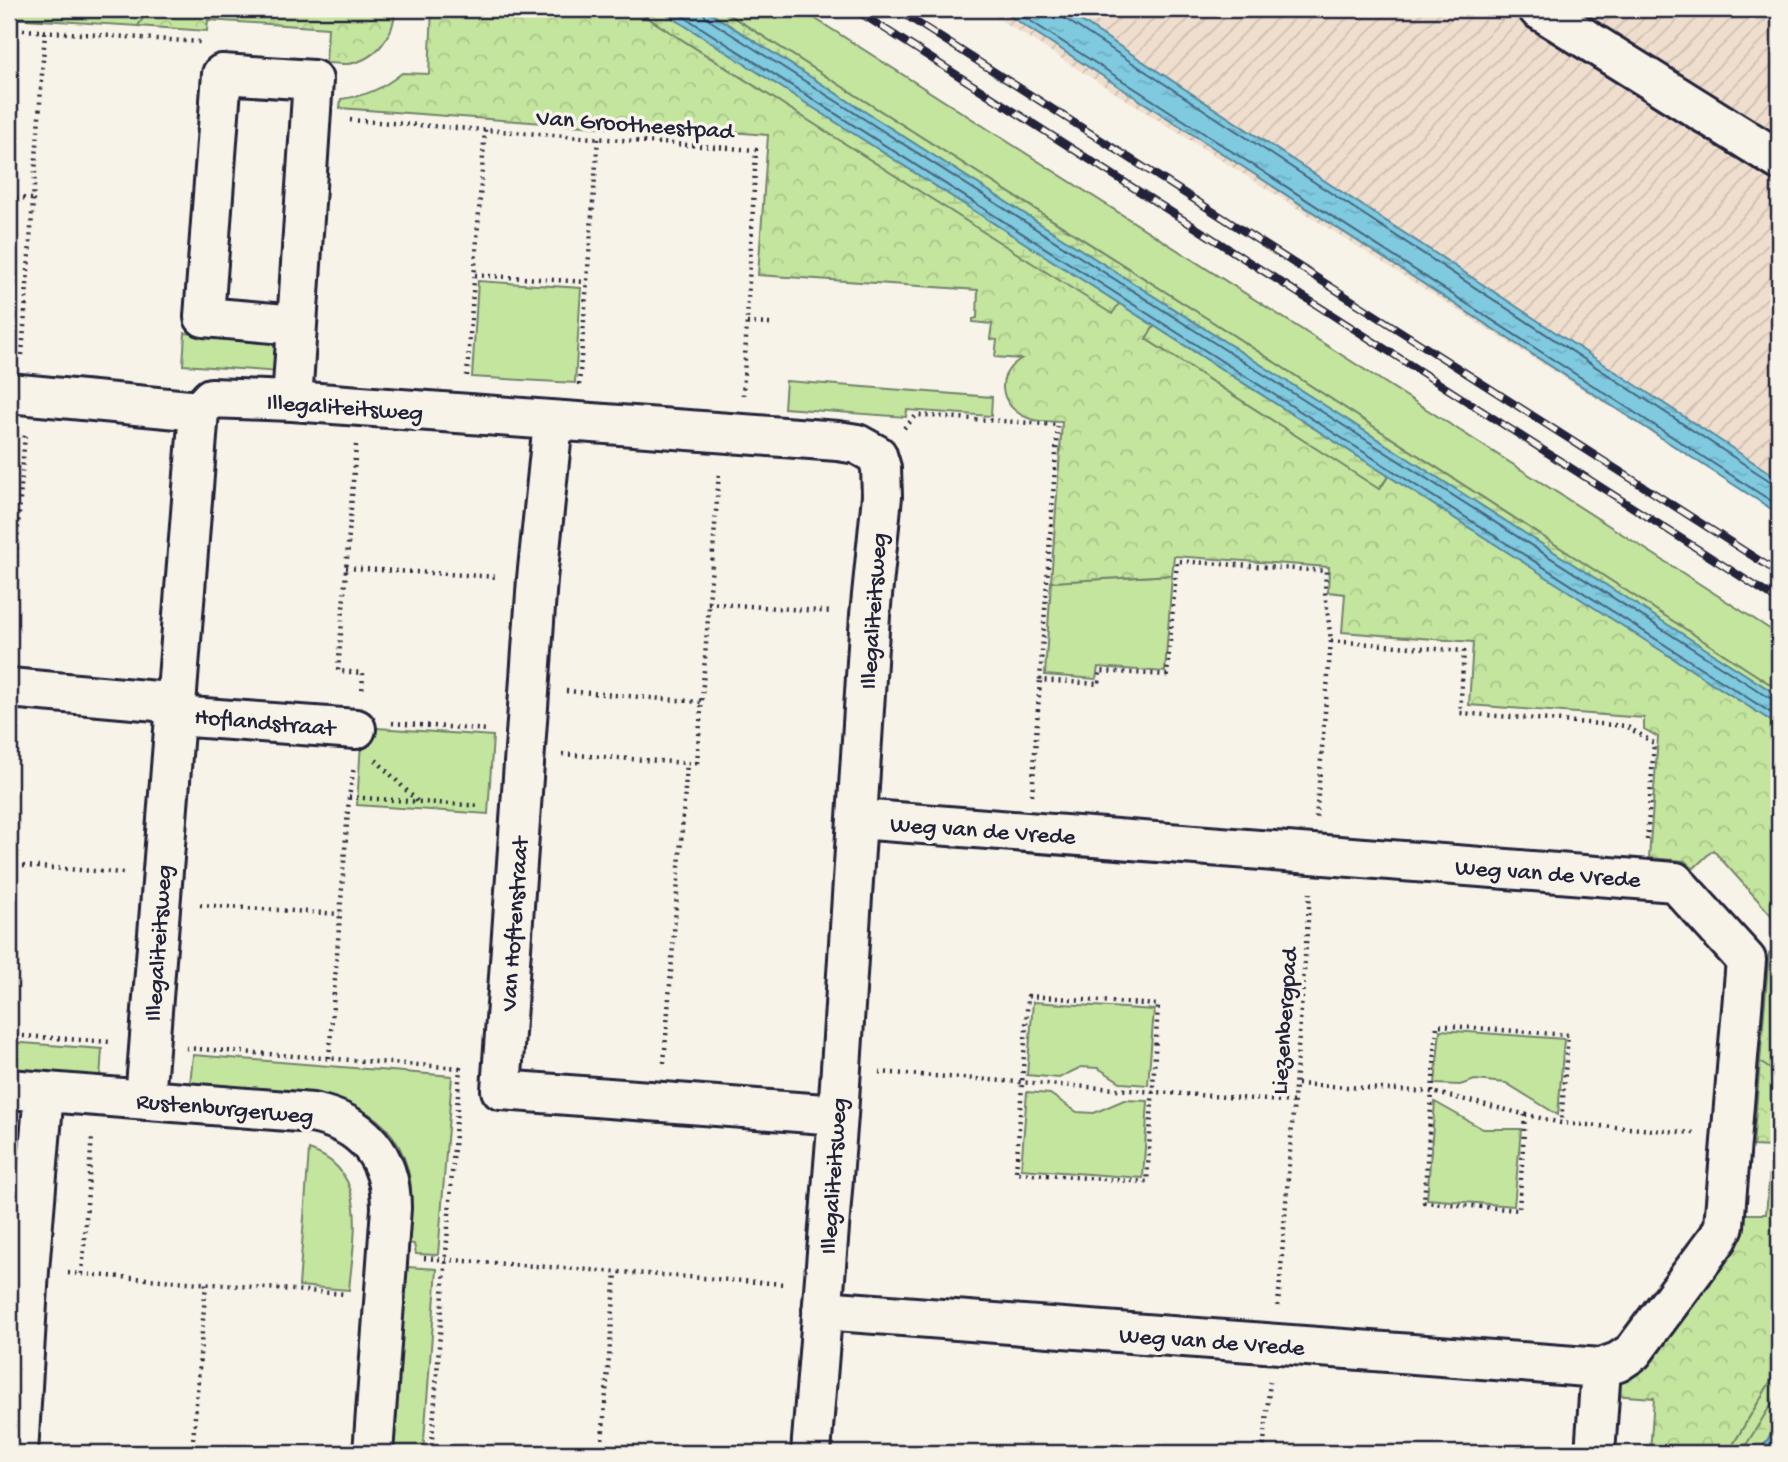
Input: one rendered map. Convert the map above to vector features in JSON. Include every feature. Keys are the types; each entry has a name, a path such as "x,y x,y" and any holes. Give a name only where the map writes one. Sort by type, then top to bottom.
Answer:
{"street":[{"path":"1538,9 1779,160"},
{"path":"292,401 311,117 313,80 222,74 204,317 297,325"},
{"name":"Illegaliteitsweg","path":"19,394 199,411"},
{"name":"Illegaliteitsweg","path":"145,1100 199,411 211,398 292,401 857,444 877,455 881,468 881,496 870,615 838,1115 811,1453"},
{"name":"Van Hoftenstraat","path":"565,423 537,579 500,1090 838,1115"},
{"name":"Hoflandstraat","path":"9,688 157,701 190,717 372,737"},
{"name":"Weg van de Vrede","path":"823,1298 1274,1345 1601,1368 1618,1362 1633,1352 1718,1238 1724,1226 1746,961 1675,882 858,819"},
{"path":"18,1453 29,1270 26,1090"},
{"name":"Rustenburgerweg","path":"26,1090 312,1113 333,1118 350,1127 374,1147 388,1176 391,1200 373,1453"},
{"path":"1595,1453 1601,1368"}],"path":[{"path":"9,29 200,41 200,54 222,74"},
{"path":"9,647 19,394 46,32"},
{"name":"Van Grootheestpad","path":"311,117 756,150 747,323 708,603 699,764 687,763"},
{"path":"465,415 485,129"},
{"path":"565,423 587,282 598,138"},
{"path":"9,197 33,199"},
{"path":"475,275 587,282"},
{"path":"747,323 770,324"},
{"path":"877,455 917,415 1058,425 1029,832"},
{"name":"Liezenbergpad","path":"1040,680 1099,684 1100,671 1167,676 1177,561 1326,571 1325,592 1331,641 1283,1267 1263,1453"},
{"path":"346,568 537,579"},
{"path":"708,603 870,615"},
{"path":"1331,641 1464,651 1460,713 1626,726 1654,743 1644,879"},
{"path":"553,690 701,702"},
{"path":"372,737 526,742 687,763 661,1102"},
{"path":"372,737 418,802"},
{"path":"349,797 522,809"},
{"path":"9,864 340,914"},
{"path":"1028,996 1158,1005 1147,1182 1016,1173 1023,1083 1028,996"},
{"path":"1525,1115 1519,1210 1424,1202 1437,1025 1568,1035 1561,1123"},
{"path":"840,1069 1295,1102"},
{"path":"1297,1084 1432,1092 1561,1123 1733,1136"},
{"path":"82,1274 95,1096"},
{"path":"388,1255 616,1273 823,1298"},
{"path":"29,1270 385,1297"},
{"path":"601,1453 616,1273"},
{"path":"192,1453 206,1283"}],"shaded area":[{"path":"983,9 1779,9 1779,514"}],"green space":[{"path":"9,9 149,9 138,26 9,18"},
{"path":"149,9 395,9 392,28 382,45 367,57 348,64 326,63 328,28 208,20 207,31 138,26"},
{"path":"432,9 634,9 1112,313 1120,302 1155,325 1146,339 1380,489 1389,475 1779,726 1779,924 1713,850 1693,869 1685,861 1649,858 1658,737 1644,729 1644,718 1469,705 1473,642 1342,632 1345,594 1328,592 1329,567 1174,556 1172,575 1051,582 1062,422 1040,421 1023,416 1008,402 1003,384 1005,375 1011,366 1021,359 995,357 997,340 990,339 992,324 973,322 973,319 977,318 978,290 758,275 768,135 692,129 692,134 340,108 341,99 373,91 402,73 429,74"},
{"path":"634,9 659,9 1120,302 1112,314"},
{"path":"704,9 720,9 1208,319 1779,690 1779,696"},
{"path":"720,9 800,9 1647,550 1779,635 1779,690 1208,319"},
{"path":"478,281 581,288 575,383 472,377"},
{"path":"1155,325 1389,475 1379,489 1146,339"},
{"path":"185,333 268,341 278,349 280,372 183,365"},
{"path":"786,381 992,397 991,416 907,410 906,417 784,408"},
{"path":"1172,575 1165,672 1098,667 1096,679 1045,675 1051,582"},
{"path":"362,727 493,736 488,814 357,805"},
{"path":"1779,946 1779,1075 1760,1063 1769,953"},
{"path":"1033,1002 1154,1010 1148,1085 1122,1083 1098,1068 1081,1067 1059,1078 1027,1075"},
{"path":"1440,1030 1564,1039 1558,1115 1506,1083 1475,1080 1460,1085 1435,1084"},
{"path":"9,1042 102,1049 100,1078 9,1071"},
{"path":"193,1055 452,1076 438,1255 416,1254 414,1244 408,1243 410,1179 403,1154 391,1134 376,1119 359,1108 317,1096 190,1084"},
{"path":"1760,1062 1779,1075 1779,1367 1728,1453 1650,1453 1654,1398 1612,1395 1613,1381 1740,1214 1766,1214 1772,1147 1753,1146"},
{"path":"1027,1092 1050,1094 1077,1112 1094,1113 1124,1100 1148,1101 1143,1178 1021,1169"},
{"path":"1435,1102 1483,1129 1521,1129 1514,1206 1427,1199"},
{"path":"309,1150 329,1160 342,1173 350,1190 355,1229 349,1290 299,1286"},
{"path":"407,1267 437,1269 423,1453 393,1453"},
{"path":"1779,1367 1779,1453 1728,1453"},
{"path":"1779,1392 1779,1422 1759,1453 1741,1453"}],"water":[{"path":"659,9 704,9 1681,633 1779,696 1779,726"},
{"path":"999,9 1063,9 1779,479 1779,514"},
{"path":"1779,1422 1779,1453 1759,1453"}],"railway":[{"path":"854,9 1779,601"},
{"path":"896,9 1779,573"}]}
